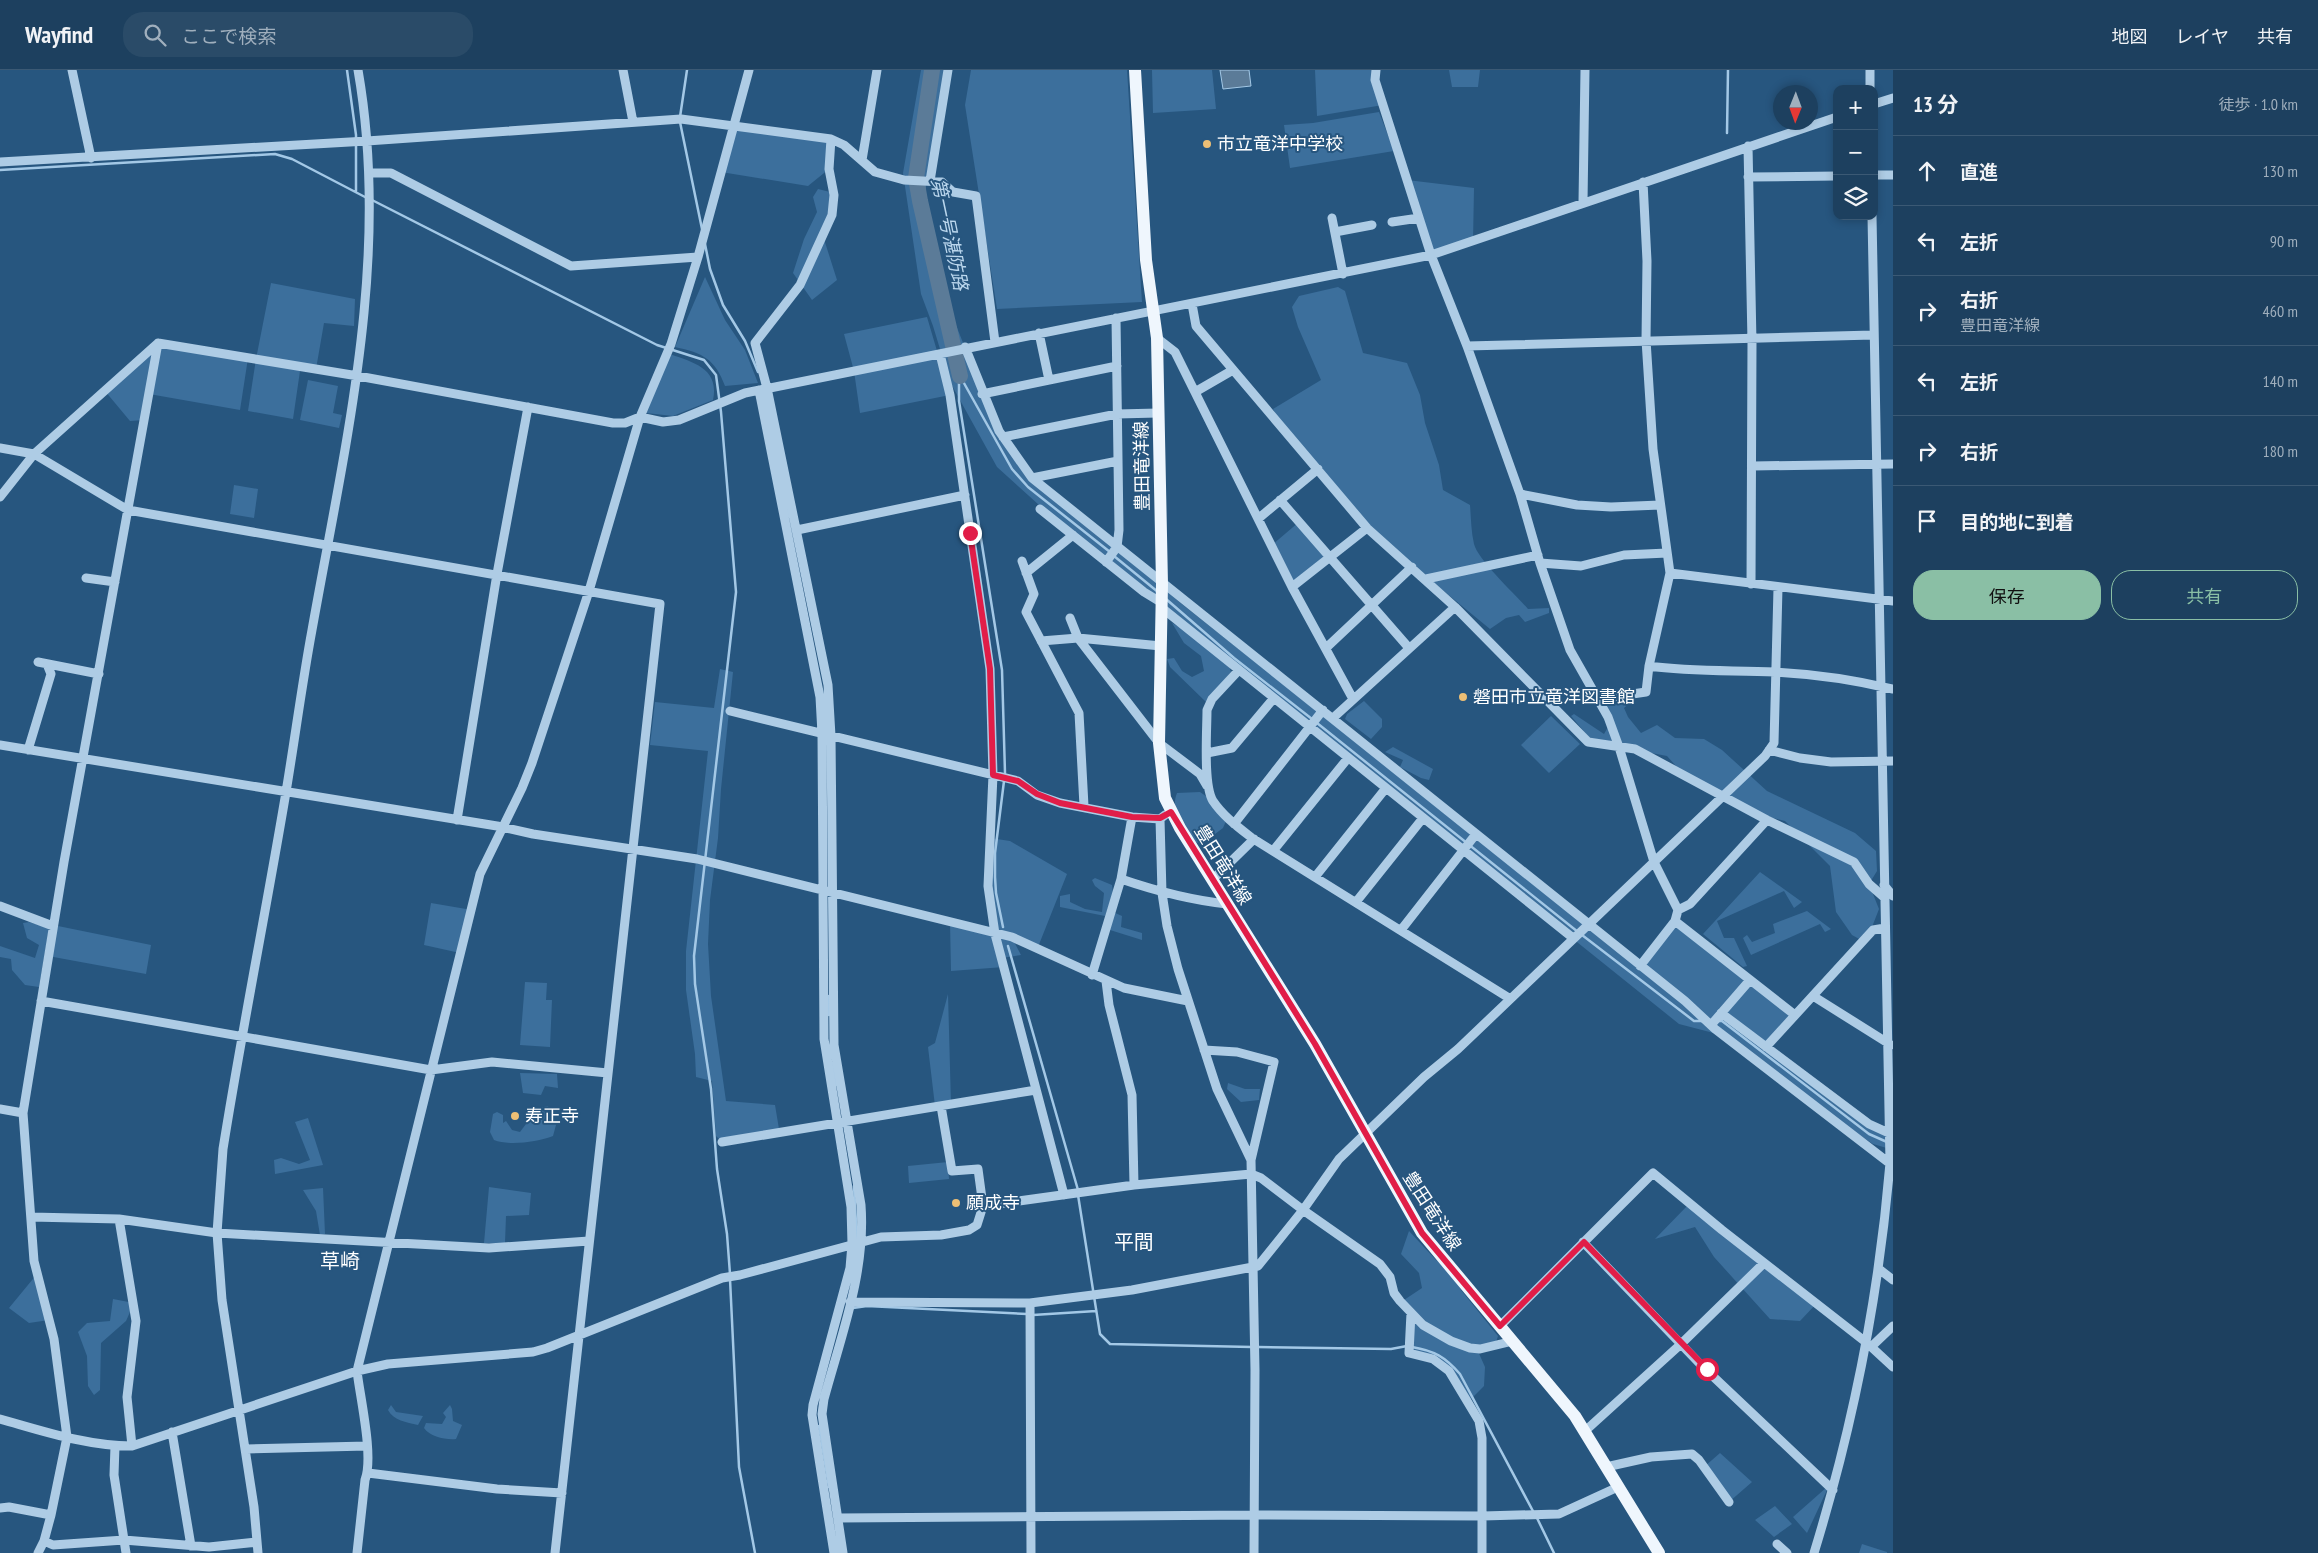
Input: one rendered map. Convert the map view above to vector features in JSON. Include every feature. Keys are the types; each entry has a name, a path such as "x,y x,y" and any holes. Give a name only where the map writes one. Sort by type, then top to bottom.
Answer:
{"main road":[{"name":"豊田竜洋線","path":"1135,70 1146,260 1157,338 1162,584 1159,743 1166,815 1212,880 1315,1044 1422,1233 1562,1400 1585,1431 1659,1553"}],"street":[{"path":"72,70 91,158"},
{"path":"258,1553 246,1449 222,1300 217,1233 222,1149 286,792 303,679 358,376 368,263 369,173 358,70"},
{"path":"623,70 633,122"},
{"path":"357,1553 365,1480 368,1473 367,1446 356,1370 480,874 522,788 532,763 589,591 640,417 672,344 749,70"},
{"path":"862,160 877,70"},
{"path":"928,181 948,70"},
{"path":"1376,70 1375,80 1431,255 1467,346 1520,494 1539,559 1570,650 1608,717 1654,862 1678,910 1675,921 1640,966"},
{"path":"1583,202 1585,70"},
{"path":"1870,70 1870,85"},
{"path":"1878,103 1893,98"},
{"path":"0,162 367,141 681,118 831,139 844,145 876,172 904,180 942,182 953,192 976,196 995,342"},
{"path":"158,343 358,376 613,423 625,423 640,417 663,422 679,420 745,393 763,389 940,354 964,347 1192,304 1431,255 1833,118"},
{"path":"827,735 755,343 800,285 832,215 834,195 829,169 831,139"},
{"path":"1748,146 1753,466 1750,584"},
{"path":"369,173 391,173 571,266 698,257"},
{"path":"1878,175 1893,174"},
{"path":"1748,177 1833,176"},
{"path":"1598,699 1646,692 1649,666 1670,574 1653,449 1646,340 1647,261 1643,182"},
{"path":"1332,218 1343,274"},
{"path":"1392,222 1419,218"},
{"path":"1814,1553 1834,1490 1869,1345 1891,1165 1890,1044 1885,928 1889,897 1884,885 1872,220"},
{"path":"1335,232 1372,225"},
{"path":"1192,304 1196,326 1367,528 1455,607 1588,742 1635,750 1724,795 1767,820 1854,862 1869,884 1889,897"},
{"path":"1106,562 1117,547 1119,530 1116,318"},
{"path":"1038,334 1049,380"},
{"path":"1467,346 1873,335"},
{"path":"1157,338 1175,352 1292,587 1353,699"},
{"path":"0,497 34,454 158,343"},
{"path":"38,1553 44,1541 51,1515 66,1437 54,1339 34,1261 23,1114 53,926 158,343"},
{"path":"964,347 982,394 1003,437 1032,478 1589,924 1711,1025 1891,1165"},
{"path":"940,354 950,396 990,669 993,775 988,886 995,934 1064,1195"},
{"path":"982,394 1117,366"},
{"path":"1195,392 1233,370"},
{"path":"763,389 797,530 828,685 828,892 834,1045 861,1205 857,1243 857,1275 824,1399 822,1414 843,1553"},
{"path":"457,820 497,574 528,408"},
{"path":"1003,437 1118,414 1158,413"},
{"path":"0,448 34,454 128,510 660,604 555,1553"},
{"path":"1032,478 1118,461"},
{"path":"1753,466 1893,464"},
{"path":"1259,518 1318,469"},
{"path":"1520,494 1577,505 1611,507 1660,505"},
{"path":"797,530 965,495"},
{"path":"1280,500 1370,606 1409,648"},
{"path":"1040,509 1162,605 1239,670 1573,938"},
{"path":"1292,587 1367,528"},
{"path":"1026,573 1073,535"},
{"path":"1426,579 1539,559 1581,566 1624,555 1667,553"},
{"path":"1022,561 1034,594 1026,612 1079,713 1084,806"},
{"path":"1326,648 1412,567"},
{"path":"1670,574 1893,601"},
{"path":"86,578 115,582"},
{"path":"850,1302 1030,1303 1132,1290 1258,1266 1303,1210 1339,1159 1589,924 1769,750 1774,743 1778,588"},
{"path":"1333,718 1455,607"},
{"path":"1070,618 1078,638 1159,743 1200,774 1213,800 1234,824 1273,851 1510,998"},
{"path":"1041,641 1078,638 1161,646"},
{"path":"28,750 51,674 51,670 42,663 99,674"},
{"path":"1649,666 1680,670 1776,672 1893,689"},
{"path":"1207,786 1207,710 1212,698 1239,670"},
{"path":"1207,753 1232,748 1274,698"},
{"path":"1234,824 1323,710"},
{"path":"730,711 1018,781 1037,794 1060,803 1084,806 1132,817 1166,815 1162,893 1167,926 1188,1001 1217,1089 1252,1160"},
{"path":"0,745 502,827 533,834 697,858 995,934 1014,937 1106,981 1155,996 1188,1001"},
{"path":"1769,750 1800,758 1831,762 1893,761"},
{"path":"1273,851 1348,758"},
{"path":"1315,877 1386,788"},
{"path":"1092,975 1120,879 1132,817"},
{"path":"1356,902 1423,818"},
{"path":"1678,910 1690,904 1767,820"},
{"path":"1400,930 1462,849 1476,834"},
{"path":"1212,880 1254,839"},
{"path":"1120,879 1162,893 1197,901 1227,904"},
{"path":"828,892 824,1039 857,1243 813,1405 812,1415 834,1553"},
{"path":"0,906 53,926"},
{"path":"1675,921 1795,1016"},
{"path":"1766,1047 1873,930 1885,928"},
{"path":"1711,1025 1750,980"},
{"path":"1106,981 1109,1005 1132,1095 1134,1185"},
{"path":"1813,996 1890,1044"},
{"path":"41,1001 431,1070 492,1062 608,1073"},
{"path":"1721,1013 1869,1124 1891,1134"},
{"path":"1204,1050 1237,1052 1274,1062 1252,1160 1251,1174 1254,1553"},
{"path":"722,1142 1036,1090"},
{"path":"0,1419 66,1437 115,1446 132,1446 356,1370 388,1364 521,1354 547,1348 722,1278 857,1243 896,1235 941,1235 969,1230 977,1225 983,1206 978,1169 952,1171 941,1106"},
{"path":"0,1109 23,1114"},
{"path":"1500,1326 1653,1173 1869,1345 1893,1367"},
{"path":"983,1206 1134,1185 1251,1174 1261,1178 1380,1264 1390,1277 1394,1293 1423,1325 1450,1340 1470,1348 1480,1349 1513,1341"},
{"path":"31,1217 118,1219 217,1233 489,1248 589,1241"},
{"path":"118,1219 136,1321 128,1397 132,1446"},
{"path":"1584,1242 1681,1344 1834,1490"},
{"path":"1585,1431 1681,1344 1764,1263"},
{"path":"1879,1269 1893,1280"},
{"path":"1030,1303 1031,1553"},
{"path":"1410,1312 1409,1352 1433,1359 1449,1370 1479,1420 1482,1438 1482,1553"},
{"path":"1869,1345 1893,1326"},
{"path":"172,1432 191,1546"},
{"path":"115,1446 114,1475 126,1553"},
{"path":"246,1449 367,1446"},
{"path":"1606,1467 1651,1457 1692,1454 1699,1460 1729,1502"},
{"path":"368,1473 497,1489 562,1493"},
{"path":"838,1518 1254,1515 1483,1516 1559,1514 1618,1487"},
{"path":"0,1508 9,1507 51,1515"},
{"path":"44,1541 53,1545 124,1540 209,1547 257,1542"},
{"path":"1777,1544 1787,1553"}],"shaded area":[{"path":"921,70 947,70 926,181 926,198 941,277 954,320 990,411 1036,481 1183,605 1640,966 1675,921 1790,1016 1766,1043 1869,1124 1893,1135 1890,1149 1873,1144 1807,1100 1725,1036 1679,1024 1228,662 1231,672 1206,702 1170,667 1167,659 1174,658 1182,671 1192,677 1204,671 1201,656 1184,643 1172,623 1195,635 1070,533 997,467 950,382 921,294 903,173"},
{"path":"971,70 1127,70 1142,302 997,309 965,105"},
{"path":"1152,70 1212,70 1216,109 1153,113"},
{"path":"1220,70 1249,70 1251,86 1223,89"},
{"path":"1315,70 1376,70 1383,105 1317,116"},
{"path":"1449,70 1480,70 1478,87 1452,87"},
{"path":"1379,112 1394,151 1290,168 1284,125 1313,123"},
{"path":"733,129 831,139 829,169 808,186 721,172"},
{"path":"1407,180 1474,188 1473,242 1431,255"},
{"path":"818,189 834,193 823,236 837,280 812,300 793,273 804,239 817,212 813,197"},
{"path":"705,277 725,320 745,350 758,383 725,386 717,369 707,359 693,352 675,347"},
{"path":"271,283 355,299 354,326 324,323 316,369 300,371 293,419 248,411"},
{"path":"1338,287 1345,291 1363,353 1407,363 1420,395 1425,423 1439,465 1443,490 1470,505 1474,544 1482,559 1528,609 1549,608 1549,613 1525,622 1519,615 1506,618 1490,629 1367,528 1284,429 1273,409 1321,380 1298,327 1292,307 1299,296"},
{"path":"927,317 950,395 860,413 854,371 844,334"},
{"path":"158,343 248,358 240,410 149,394"},
{"path":"154,346 144,420 130,421 105,391"},
{"path":"667,353 694,363 708,373 714,389 713,400 673,416 646,413"},
{"path":"308,380 338,386 333,413 342,415 339,428 300,420"},
{"path":"234,485 258,489 254,518 230,514"},
{"path":"1299,522 1327,560 1292,587 1272,545"},
{"path":"720,669 733,672 718,838 710,900 708,944 711,996 726,1101 775,1105 779,1129 722,1142 716,1136 712,1081 696,1077 695,1054 686,990 686,951 708,751 650,745 655,702 714,708"},
{"path":"1635,698 1624,708 1628,717 1641,733 1657,725 1675,738 1704,739 1722,750 1767,791 1855,833 1876,851 1877,871 1869,884 1879,909 1872,927 1861,940 1852,935 1836,912 1830,866 1785,821 1757,814 1683,774 1667,756 1593,742 1571,716 1574,714 1604,734 1612,720 1601,701"},
{"path":"1364,701 1382,719 1382,727 1371,739 1345,719 1347,714"},
{"path":"1551,716 1580,744 1549,773 1521,745"},
{"path":"1393,747 1433,769 1429,780 1400,767 1403,760 1385,752"},
{"path":"1200,792 1213,801 1226,821 1223,828 1203,843 1189,842 1176,812 1175,799 1177,793"},
{"path":"990,838 1010,841 1067,874 1038,947 1012,938 1021,955 1002,958 1004,967 951,971 950,922 995,934 988,886"},
{"path":"1760,872 1802,902 1794,908 1784,891 1717,921 1724,938 1734,938 1747,966 1743,967 1703,934"},
{"path":"1095,878 1112,885 1113,893 1105,916 1060,907 1060,896 1070,894 1070,902 1085,909 1102,912 1104,893 1095,886 1092,880"},
{"path":"431,903 472,910 460,953 424,945"},
{"path":"1807,911 1831,929 1825,932 1820,924 1751,955 1743,938 1747,935 1752,942 1775,933 1773,924"},
{"path":"1113,912 1122,916 1121,927 1142,933 1142,940 1110,930"},
{"path":"29,922 49,928 39,987 25,985 12,970 11,959 0,957 0,946 35,958 39,945 27,938 23,923"},
{"path":"58,926 151,945 146,974 48,956"},
{"path":"525,982 547,983 546,1000 552,1000 550,1047 520,1045"},
{"path":"948,994 951,1104 935,1106 928,1047 935,1043"},
{"path":"520,1073 557,1074 558,1088 545,1086 541,1095 523,1093"},
{"path":"1228,1083 1245,1089 1260,1089 1259,1100 1241,1102 1227,1089"},
{"path":"548,1106 556,1125 553,1136 523,1142 507,1143 494,1140 490,1132 493,1114 497,1112 503,1115 503,1123 506,1121 512,1130 520,1132 532,1116 531,1110"},
{"path":"308,1118 323,1165 275,1174 274,1160 281,1158 299,1164 310,1160 295,1122"},
{"path":"948,1162 949,1179 909,1183 908,1166"},
{"path":"489,1187 531,1193 529,1215 506,1216 505,1243 484,1243"},
{"path":"323,1188 325,1234 320,1235 316,1211 303,1190"},
{"path":"1688,1205 1816,1304 1800,1321 1770,1319 1714,1257 1695,1227 1655,1239"},
{"path":"1409,1231 1436,1260 1452,1271 1461,1290 1498,1336 1495,1345 1477,1349 1485,1367 1484,1386 1469,1401 1443,1365 1412,1353 1411,1313 1401,1302 1422,1288 1419,1273 1401,1254"},
{"path":"37,1274 49,1320 29,1323 9,1308"},
{"path":"113,1299 134,1303 126,1321 101,1343 100,1390 94,1395 88,1386 87,1356 78,1332 87,1323 110,1321"},
{"path":"391,1405 396,1412 423,1416 418,1425 401,1420 394,1417 388,1410"},
{"path":"450,1405 453,1421 462,1425 456,1439 448,1439 430,1434 424,1428 426,1423 442,1424 446,1417 443,1413"},
{"path":"1720,1453 1752,1482 1729,1502 1704,1467"},
{"path":"1827,1487 1827,1490 1807,1533 1793,1517"},
{"path":"1775,1506 1792,1524 1774,1537 1755,1520"},
{"path":"1862,1544 1887,1552 1887,1553 1859,1553"}],"waterway":[{"path":"347,70 356,135 356,192"},
{"path":"680,117 687,70"},
{"name":"第一号湛防路","path":"932,70 916,178 960,376"},
{"path":"1727,133 1728,70"},
{"path":"680,122 702,229"},
{"path":"0,170 275,154 292,159 365,197"},
{"path":"370,199 657,345 704,360 716,375 721,412 736,592 694,956 695,984 711,1089 717,1169 727,1234 730,1274"},
{"path":"705,244 710,269 723,305 745,341 758,372"},
{"path":"960,376 1012,469 1028,487 1110,552"},
{"path":"959,378 959,401 1002,670 1005,773 995,853 995,877 996,893 1003,927"},
{"path":"786,505 789,516"},
{"path":"1114,556 1158,592"},
{"path":"1166,599 1234,658 1312,719"},
{"path":"1317,723 1578,932"},
{"path":"1582,935 1694,1021 1702,1021"},
{"path":"1008,946 1078,1190"},
{"path":"829,996 829,1015"},
{"path":"1718,1021 1722,1021 1869,1134 1887,1142"},
{"path":"833,1063 836,1085"},
{"path":"854,1186 857,1241"},
{"path":"1078,1195 1100,1334 1110,1344 1252,1347"},
{"path":"730,1279 739,1467 755,1553"},
{"path":"853,1308 867,1306 1027,1314"},
{"path":"1033,1315 1096,1311"},
{"path":"1258,1347 1391,1349 1407,1346"},
{"path":"1412,1347 1439,1356 1460,1374 1534,1513"},
{"path":"819,1426 829,1487"},
{"path":"1537,1518 1554,1553"}],"place":[{"name":"市立竜洋中学校","path":"1207,144"},
{"name":"磐田市立竜洋図書館","path":"1463,697"},
{"name":"寿正寺","path":"515,1116"},
{"name":"願成寺","path":"956,1203"}],"district":[{"name":"平間","path":"1134,1242"},
{"name":"草崎","path":"340,1261"}],"route":[{"path":"970,533 990,669 993,775 1018,781 1037,794 1060,803 1084,806 1132,817 1160,818 1171,812 1315,1044 1382,1166 1422,1233 1500,1326 1584,1242 1701,1365 1707,1369"}]}
